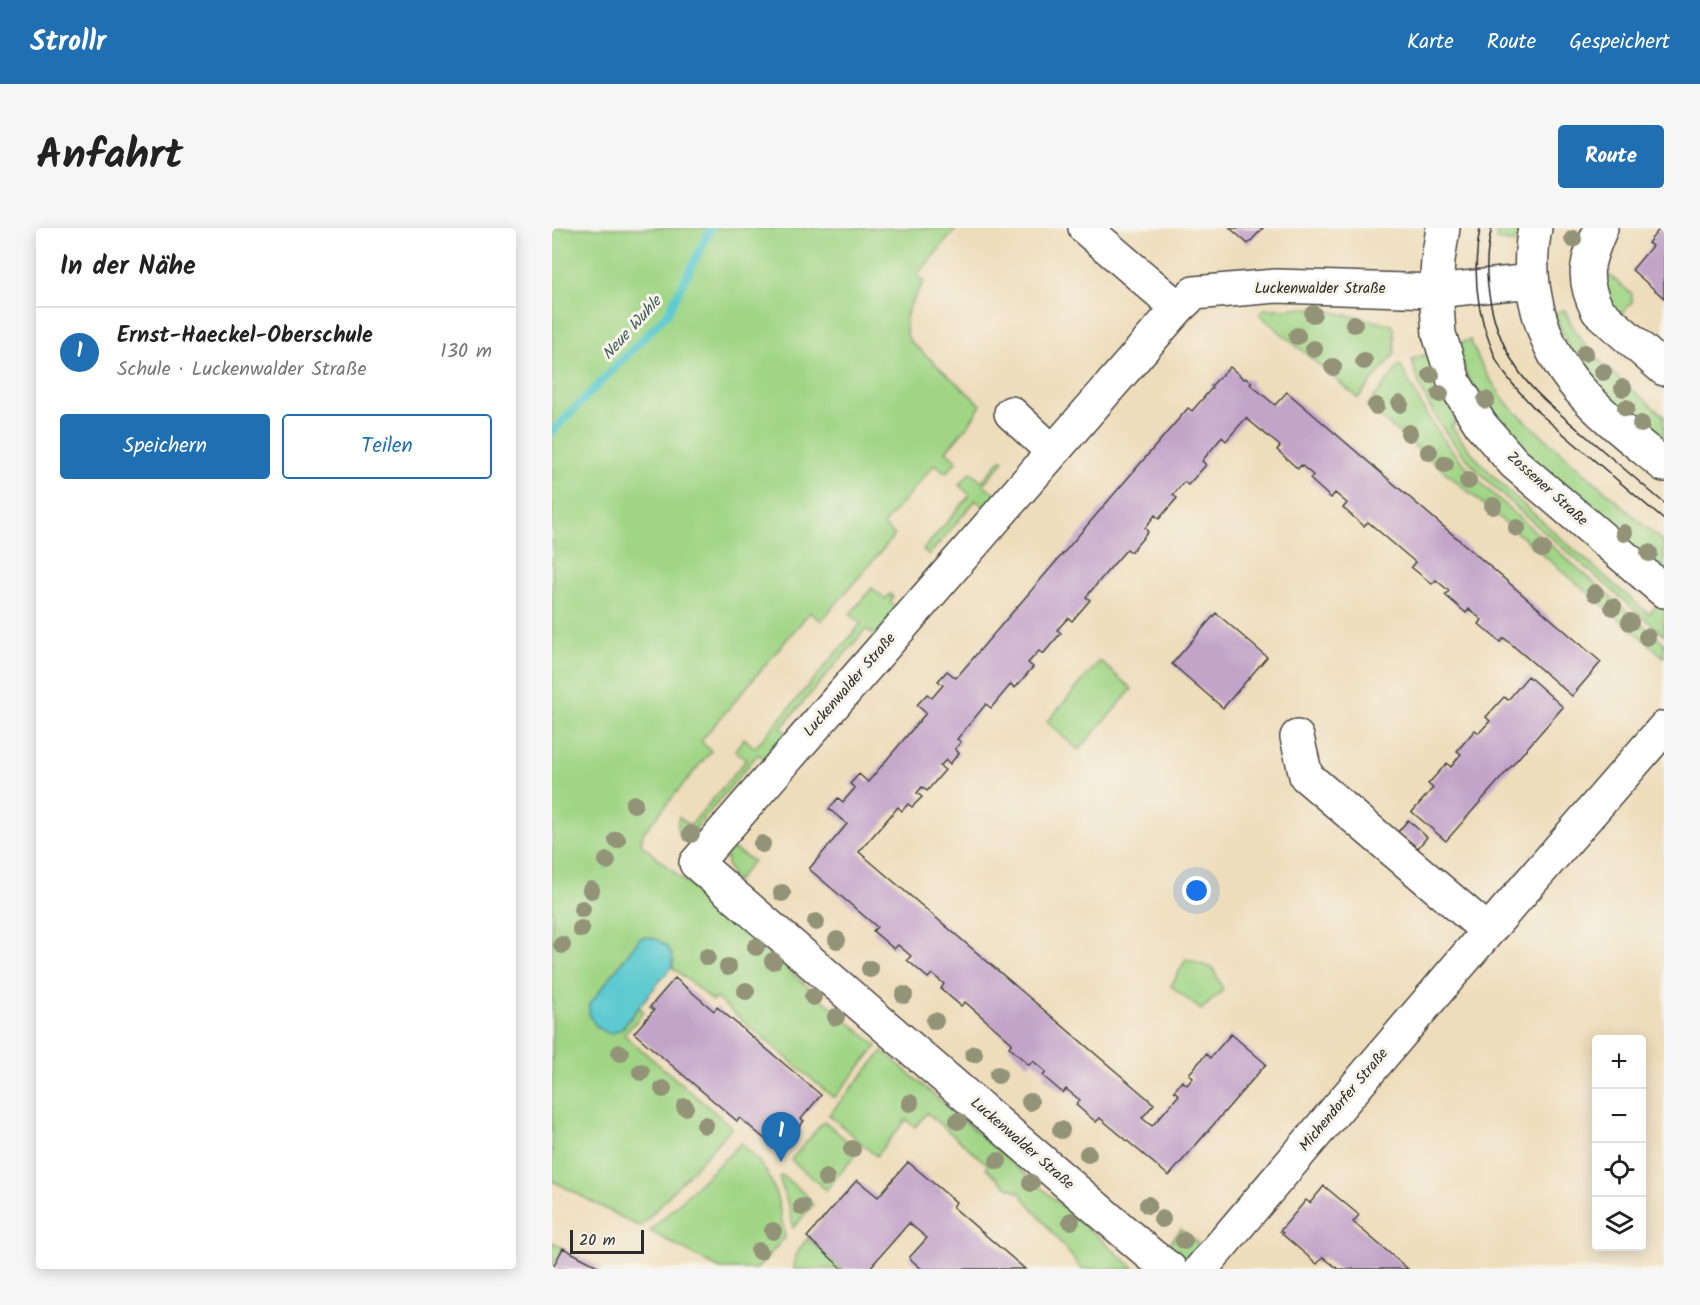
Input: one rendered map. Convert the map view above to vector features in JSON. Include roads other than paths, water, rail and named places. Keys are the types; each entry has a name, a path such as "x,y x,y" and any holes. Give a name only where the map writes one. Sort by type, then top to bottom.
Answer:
{"street":[{"path":"1085,228 1178,308"},
{"name":"Zossener Straße","path":"1443,228 1436,291 1439,334 1455,384 1481,425 1514,463 1664,591"},
{"path":"1535,228 1531,254 1532,281 1538,312 1559,362 1575,386 1599,410 1664,465"},
{"path":"1601,228 1588,264 1587,284 1592,300 1598,310 1664,369"},
{"name":"Luckenwalder Straße","path":"1170,1269 1142,1248 696,863 1178,308 1194,294 1276,286 1436,291 1532,281"},
{"path":"1011,413 1053,452"},
{"name":"Michendorfer Straße","path":"1201,1269 1664,728"},
{"path":"1298,737 1306,776 1488,931"}],"water":[{"path":"640,938 656,939 666,946 672,955 672,966 621,1029 611,1034 598,1027 592,1020 589,1005"}],"waterway":[{"name":"Neue Wuhle","path":"552,432 668,313 711,228"}],"tram line":[{"path":"1480,228 1476,257 1478,299 1484,327 1495,358 1502,370 1539,413 1664,520"},
{"path":"1492,228 1487,265 1491,304 1502,340 1520,373 1548,404 1664,503"}],"place":[{"name":"Ernst-Haeckel-Oberschule","path":"781,1162"}]}
